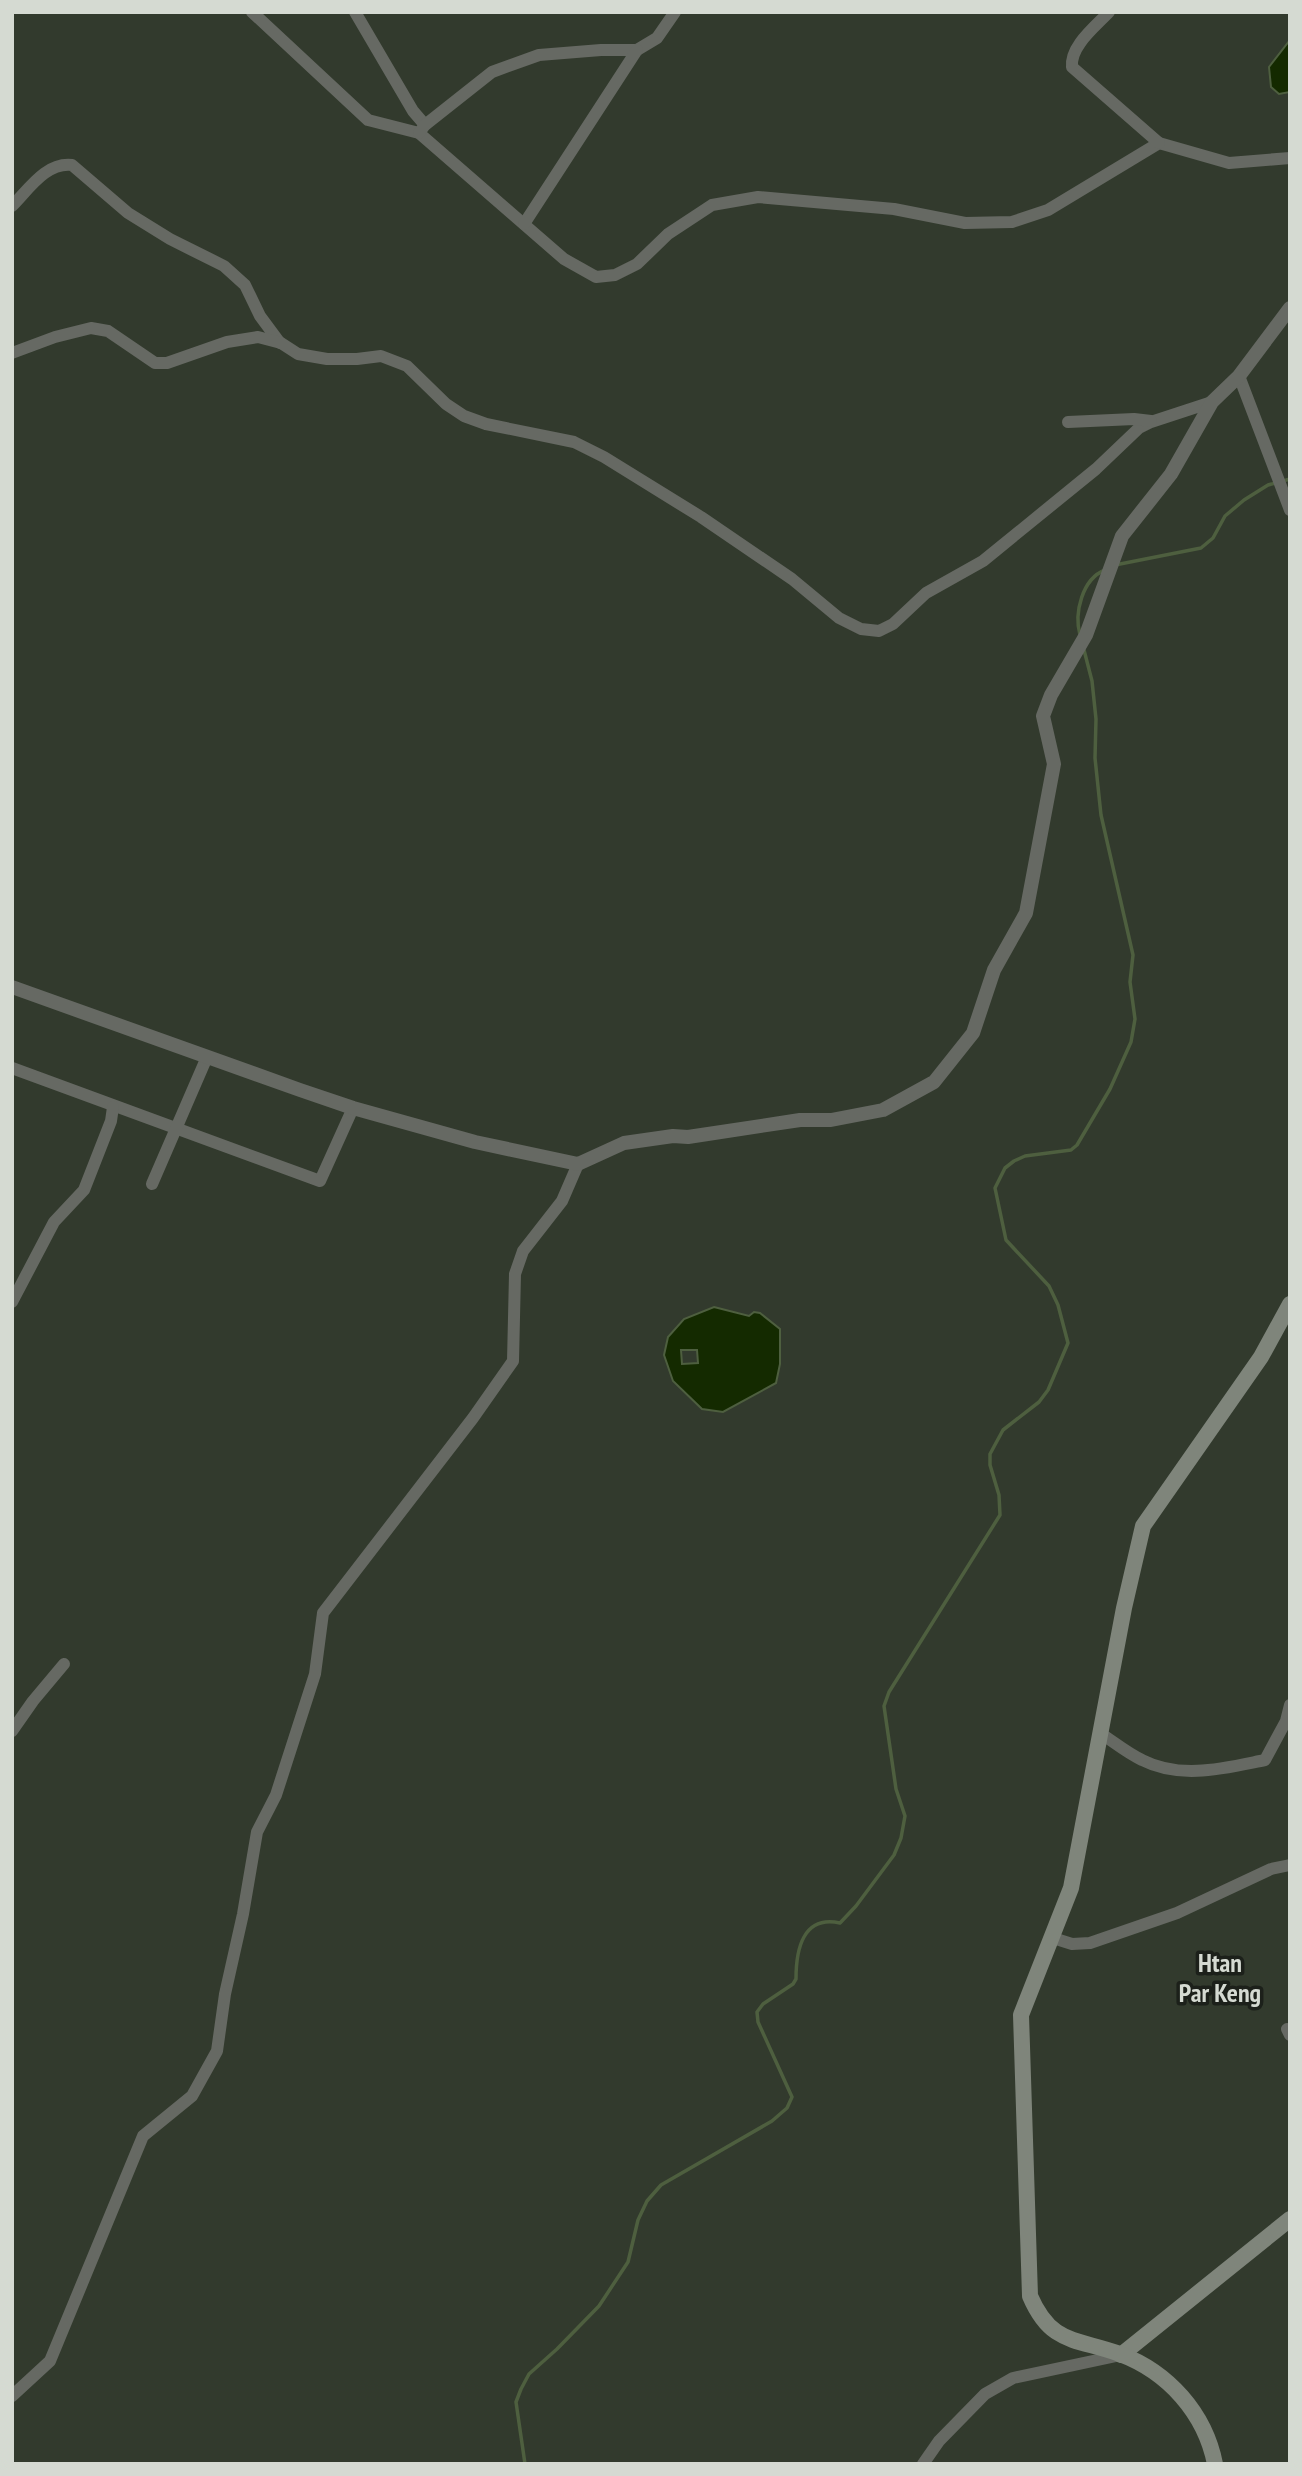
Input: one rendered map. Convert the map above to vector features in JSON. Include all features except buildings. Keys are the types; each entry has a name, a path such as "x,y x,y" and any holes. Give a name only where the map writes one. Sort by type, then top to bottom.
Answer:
{"main road":[{"path":"1215,2464 1203,2430 1191,2407 1171,2384 1121,2355 1065,2338 1041,2319 1030,2296 1021,2014 1071,1888 1143,1526 1261,1357 1290,1304"},
{"path":"1121,2355 1290,2219"}],"street":[{"path":"252,12 368,120 422,129 492,72 539,55 637,50"},
{"path":"355,12 422,129 564,259 596,277 615,275 637,264 668,234 712,205 758,197 894,209 965,223 1012,222 1048,210 1159,143"},
{"path":"524,224 637,50 657,38 675,12"},
{"path":"1109,12 1071,58 1072,67 1159,143 1229,163 1290,158"},
{"path":"12,206 49,169 61,163 72,165 128,213 170,239 224,266 246,285 260,316 281,343"},
{"path":"12,987 353,1108 475,1142 578,1164 624,1143 673,1136 688,1137 800,1120 831,1120 883,1110 934,1082 973,1032 994,970 1026,913 1054,764 1043,716 1063,672 1083,640 1122,536 1171,474 1212,402 1239,376 1290,308"},
{"path":"12,353 55,337 91,328 108,331 155,363 167,363 227,342 258,337 281,343 298,354 327,359 381,356 407,366 446,404 464,416 486,424 574,442 604,457 701,517 792,579 839,618 861,629 879,631 893,624 926,593 983,561 1096,469 1139,428 1212,402"},
{"path":"1239,376 1290,510"},
{"path":"1068,422 1134,419 1151,422"},
{"path":"152,1184 207,1057"},
{"path":"12,1068 320,1181 353,1108"},
{"path":"12,1303 54,1222 84,1190 111,1121 113,1107"},
{"path":"12,2396 50,2361 144,2136 192,2096 217,2051 225,1994 243,1914 257,1832 276,1795 312,1685 323,1613 513,1362 515,1274 523,1251 562,1201 578,1164"},
{"path":"12,1731 64,1664"},
{"path":"1100,1733 1143,1761 1170,1770 1213,1771 1265,1760 1286,1721 1290,1705"},
{"path":"1052,1938 1072,1944 1090,1943 1177,1913 1271,1869 1290,1865"},
{"path":"923,2464 939,2441 985,2394 1013,2378 1121,2355"}],"shaded area":[{"path":"1290,40 1290,92 1279,94 1271,87 1269,67"},
{"path":"714,1307 749,1316 754,1312 760,1313 780,1329 780,1364 776,1383 723,1412 702,1409 673,1381 664,1355 668,1337 684,1319","holes":["681,1350 697,1350 698,1363 682,1364"]}],"waterway":[{"path":"1115,565 1201,548 1213,538 1225,516 1244,500 1268,485 1290,479"},
{"path":"1080,635 1079,607 1085,589 1097,574 1105,570"},
{"path":"525,2464 516,2402 521,2389 529,2374 599,2306 628,2262 638,2220 647,2201 661,2185 772,2121 787,2108 792,2097 758,2022 757,2012 763,2004 793,1984 800,1946 810,1929 827,1922 840,1923 894,1855 901,1838 905,1816 896,1789 884,1706 889,1692 1000,1515 999,1495 990,1465 990,1454 1003,1430 1039,1402 1048,1390 1068,1343 1058,1305 1049,1286 1006,1240 995,1188 1005,1168 1014,1161 1025,1156 1071,1150 1077,1145 1110,1089 1131,1042 1135,1019 1130,982 1133,955 1101,815 1095,758 1096,719 1092,681 1084,650"}],"district":[{"name":"Htan Par Keng","path":"1220,1977"}]}
